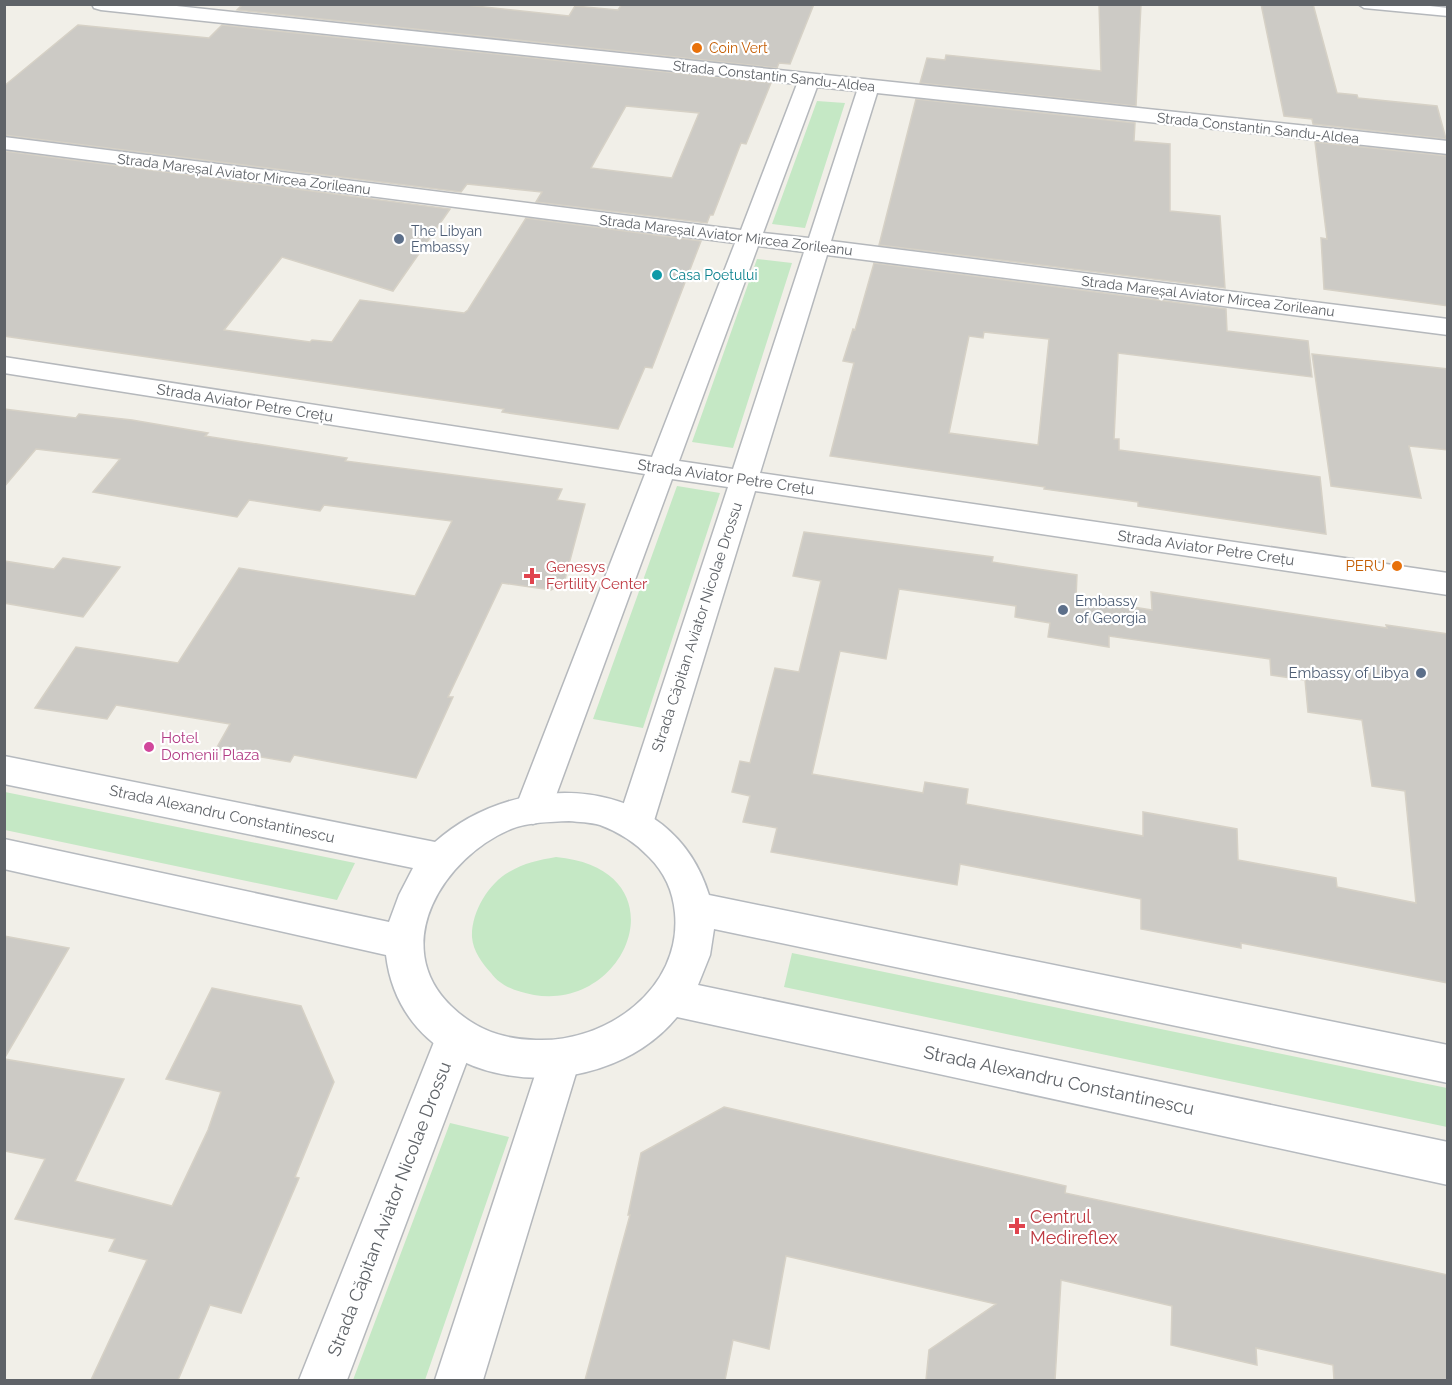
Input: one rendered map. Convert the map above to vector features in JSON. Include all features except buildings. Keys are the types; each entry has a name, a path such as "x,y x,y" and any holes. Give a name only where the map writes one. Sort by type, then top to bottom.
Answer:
{"street":[{"name":"Strada Constantin Sandu-Aldea","path":"101,4 1448,148"},
{"path":"533,809 809,80"},
{"name":"Strada Căpitan Aviator Nicolae Drossu","path":"635,824 869,86"},
{"name":"Strada Mareșal Aviator Mircea Zorileanu","path":"4,143 1448,327"},
{"name":"Strada Aviator Petre Crețu","path":"4,365 663,468 1448,584"},
{"name":"Strada Alexandru Constantinescu","path":"4,770 439,858"},
{"path":"569,806 603,811 635,824 657,840 675,859 688,883 694,908 695,935 682,978 670,997 652,1017 620,1040 583,1055 533,1061 507,1058 474,1048 456,1037 425,1007 411,980 404,942 407,922 417,894 439,858 477,829 504,816 533,809 569,806"},
{"path":"4,854 341,926 404,942"},
{"path":"694,908 1448,1064"},
{"name":"Strada Alexandru Constantinescu","path":"670,997 1448,1164"},
{"name":"Strada Căpitan Aviator Nicolae Drossu","path":"323,1380 456,1037"},
{"path":"459,1380 560,1059"}],"lane":[{"path":"1364,4 1448,12"}],"green space":[{"path":"817,101 845,103 805,228 772,224"},
{"path":"757,259 792,263 733,448 692,442"},
{"path":"677,486 720,493 643,728 593,719"},
{"path":"4,792 355,863 337,900 5,830"},
{"path":"556,857 595,867 620,886 630,910 629,936 617,962 596,982 568,994 534,995 510,988 495,978 476,952 472,928 482,900 501,877 526,864"},
{"path":"792,953 1447,1088 1447,1127 784,987"},
{"path":"450,1123 509,1137 425,1380 353,1380"}],"place":[{"name":"Coin Vert","path":"697,48"},
{"name":"The Libyan Embassy","path":"399,239"},
{"name":"Casa Poetului","path":"657,275"},
{"name":"PERU","path":"1397,566"},
{"name":"Genesys Fertility Center","path":"532,576"},
{"name":"Embassy of Georgia","path":"1063,610"},
{"name":"Embassy of Libya","path":"1421,673"},
{"name":"Hotel Domenii Plaza","path":"149,747"},
{"name":"Centrul Medireflex","path":"1017,1226"}]}
